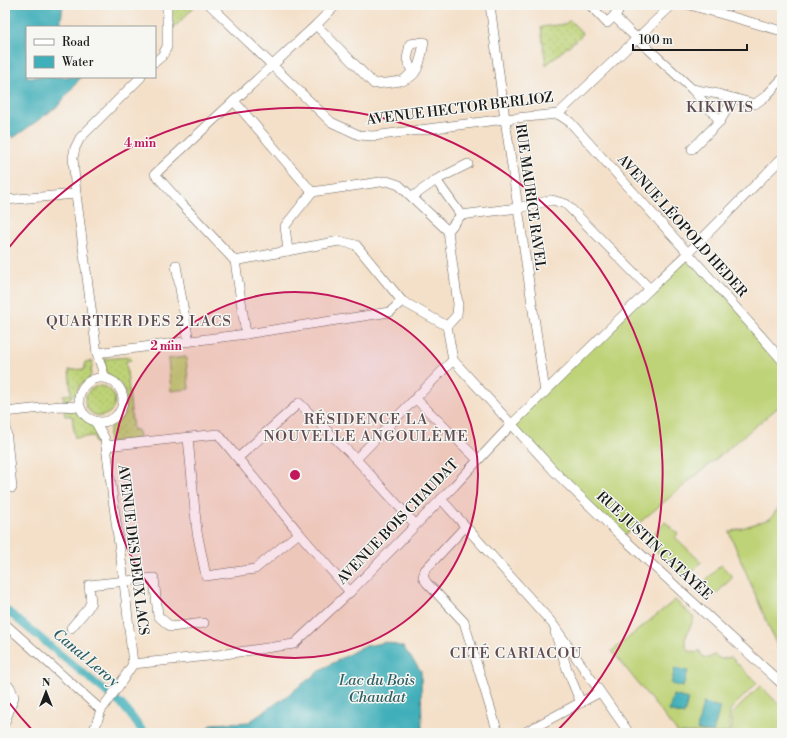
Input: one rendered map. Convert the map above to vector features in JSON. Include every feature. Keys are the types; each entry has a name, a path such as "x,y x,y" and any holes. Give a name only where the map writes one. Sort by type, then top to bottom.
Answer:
{"street":[{"path":"156,61 162,56 166,47 166,5"},
{"name":"AVENUE HECTOR BERLIOZ","path":"210,5 331,122 359,135 373,136 505,119 558,114 672,5"},
{"path":"246,334 234,261 155,174 336,5"},
{"name":"RUE MAURICE RAVEL","path":"490,5 545,392"},
{"path":"590,5 607,23 618,11 612,5"},
{"path":"690,5 782,31"},
{"path":"614,16 692,89 720,121"},
{"path":"316,25 374,84 403,81"},
{"path":"105,378 97,353 76,194 73,158 75,148 80,138 140,78"},
{"path":"692,89 755,104 766,96 782,78"},
{"path":"692,149 720,121 734,98"},
{"path":"234,101 312,192"},
{"name":"AVENUE LÉOPOLD HEDER","path":"558,114 570,122 782,360"},
{"name":"AVENUE BOIS CHAUDAT","path":"133,664 218,655 294,644 350,592 511,425 688,253 782,158"},
{"path":"412,197 436,180 468,164"},
{"path":"436,180 462,215"},
{"path":"288,251 284,226 312,192 387,181 399,185 448,231 458,304 457,315 447,326"},
{"path":"5,199 76,194"},
{"path":"448,231 462,215 518,208 552,200 566,204 650,289"},
{"path":"234,261 339,241 356,245 402,301 447,326"},
{"path":"176,265 189,342"},
{"path":"97,353 189,342 390,312 402,301"},
{"path":"356,459 453,360 447,326"},
{"path":"94,379 97,353"},
{"name":"RUE JUSTIN CATAYÉE","path":"453,360 555,472 782,684"},
{"path":"105,378 112,380 118,385 123,397 123,404 121,411 110,420 96,422 83,414 80,407 79,396 84,385 94,379 105,378"},
{"path":"60,406 79,396"},
{"path":"416,399 478,460"},
{"path":"238,458 299,403 356,459 416,524"},
{"path":"5,412 60,406 80,407"},
{"path":"5,420 12,488"},
{"name":"AVENUE DES DEUX LACS","path":"110,420 106,442 133,664"},
{"name":"AVENUE DES DEUX LACS","path":"96,422 106,442"},
{"path":"106,442 188,438 218,434 299,533 350,592"},
{"path":"188,438 197,532 206,576 254,569 299,533"},
{"path":"441,499 552,623 629,733"},
{"path":"465,527 425,570 423,579 464,622 498,733"},
{"path":"71,628 88,608 91,602 89,585 154,578 158,616 171,627 204,623"},
{"path":"552,623 567,669 581,703"},
{"path":"5,624 101,710"},
{"path":"93,733 101,710 118,688 133,664"},
{"path":"5,686 10,688 14,697 5,722"},
{"path":"524,733 600,692"}],"green space":[{"path":"171,5 196,5 171,31"},
{"path":"570,20 583,34 546,65 541,27 565,24"},
{"path":"688,253 782,360 782,404 622,537 511,425"},
{"path":"130,357 131,360 126,361 133,430 138,430 139,440 109,442 111,426 123,413 126,405 126,397 122,386 108,377 103,359"},
{"path":"186,357 189,389 171,391 168,359"},
{"path":"93,361 90,378 80,385 76,393 64,402 63,395 71,394 69,370 85,369 85,362"},
{"path":"100,386 111,390 115,401 111,412 100,416 89,412 85,401 89,390"},
{"path":"77,410 85,421 94,425 100,436 101,443 95,443 94,436 75,438 72,416 65,416 64,411"},
{"path":"782,503 782,658 729,532 770,519"},
{"path":"665,522 678,534 675,537 701,562 685,579 646,541"},
{"path":"721,565 733,577 713,597 701,585"},
{"path":"675,600 694,618 685,639 687,650 696,653 699,650 703,657 709,658 714,655 721,659 731,657 757,683 730,710 729,733 678,733 612,651"},
{"path":"760,686 782,707 782,733 732,733 732,714"}],"water":[{"path":"5,5 63,5 60,26 26,26 26,78 80,78 58,106 13,138 5,130"},
{"name":"Lac du Bois Chaudat","path":"386,642 403,647 421,671 422,733 199,733 213,724 249,722 322,669 362,647"},
{"path":"675,668 688,671 683,687 671,684"},
{"path":"673,695 688,699 684,715 669,711"},
{"path":"703,703 720,707 713,733 697,730"}],"waterway":[{"name":"Canal Leroy","path":"5,609 122,705 144,733"}],"district":[{"name":"KIKIWIS","path":"720,107"},
{"name":"QUARTIER DES 2 LACS","path":"139,321"},
{"name":"RÉSIDENCE LA NOUVELLE ANGOULÈME","path":"366,428"},
{"name":"CITÉ CARIACOU","path":"516,653"}]}
